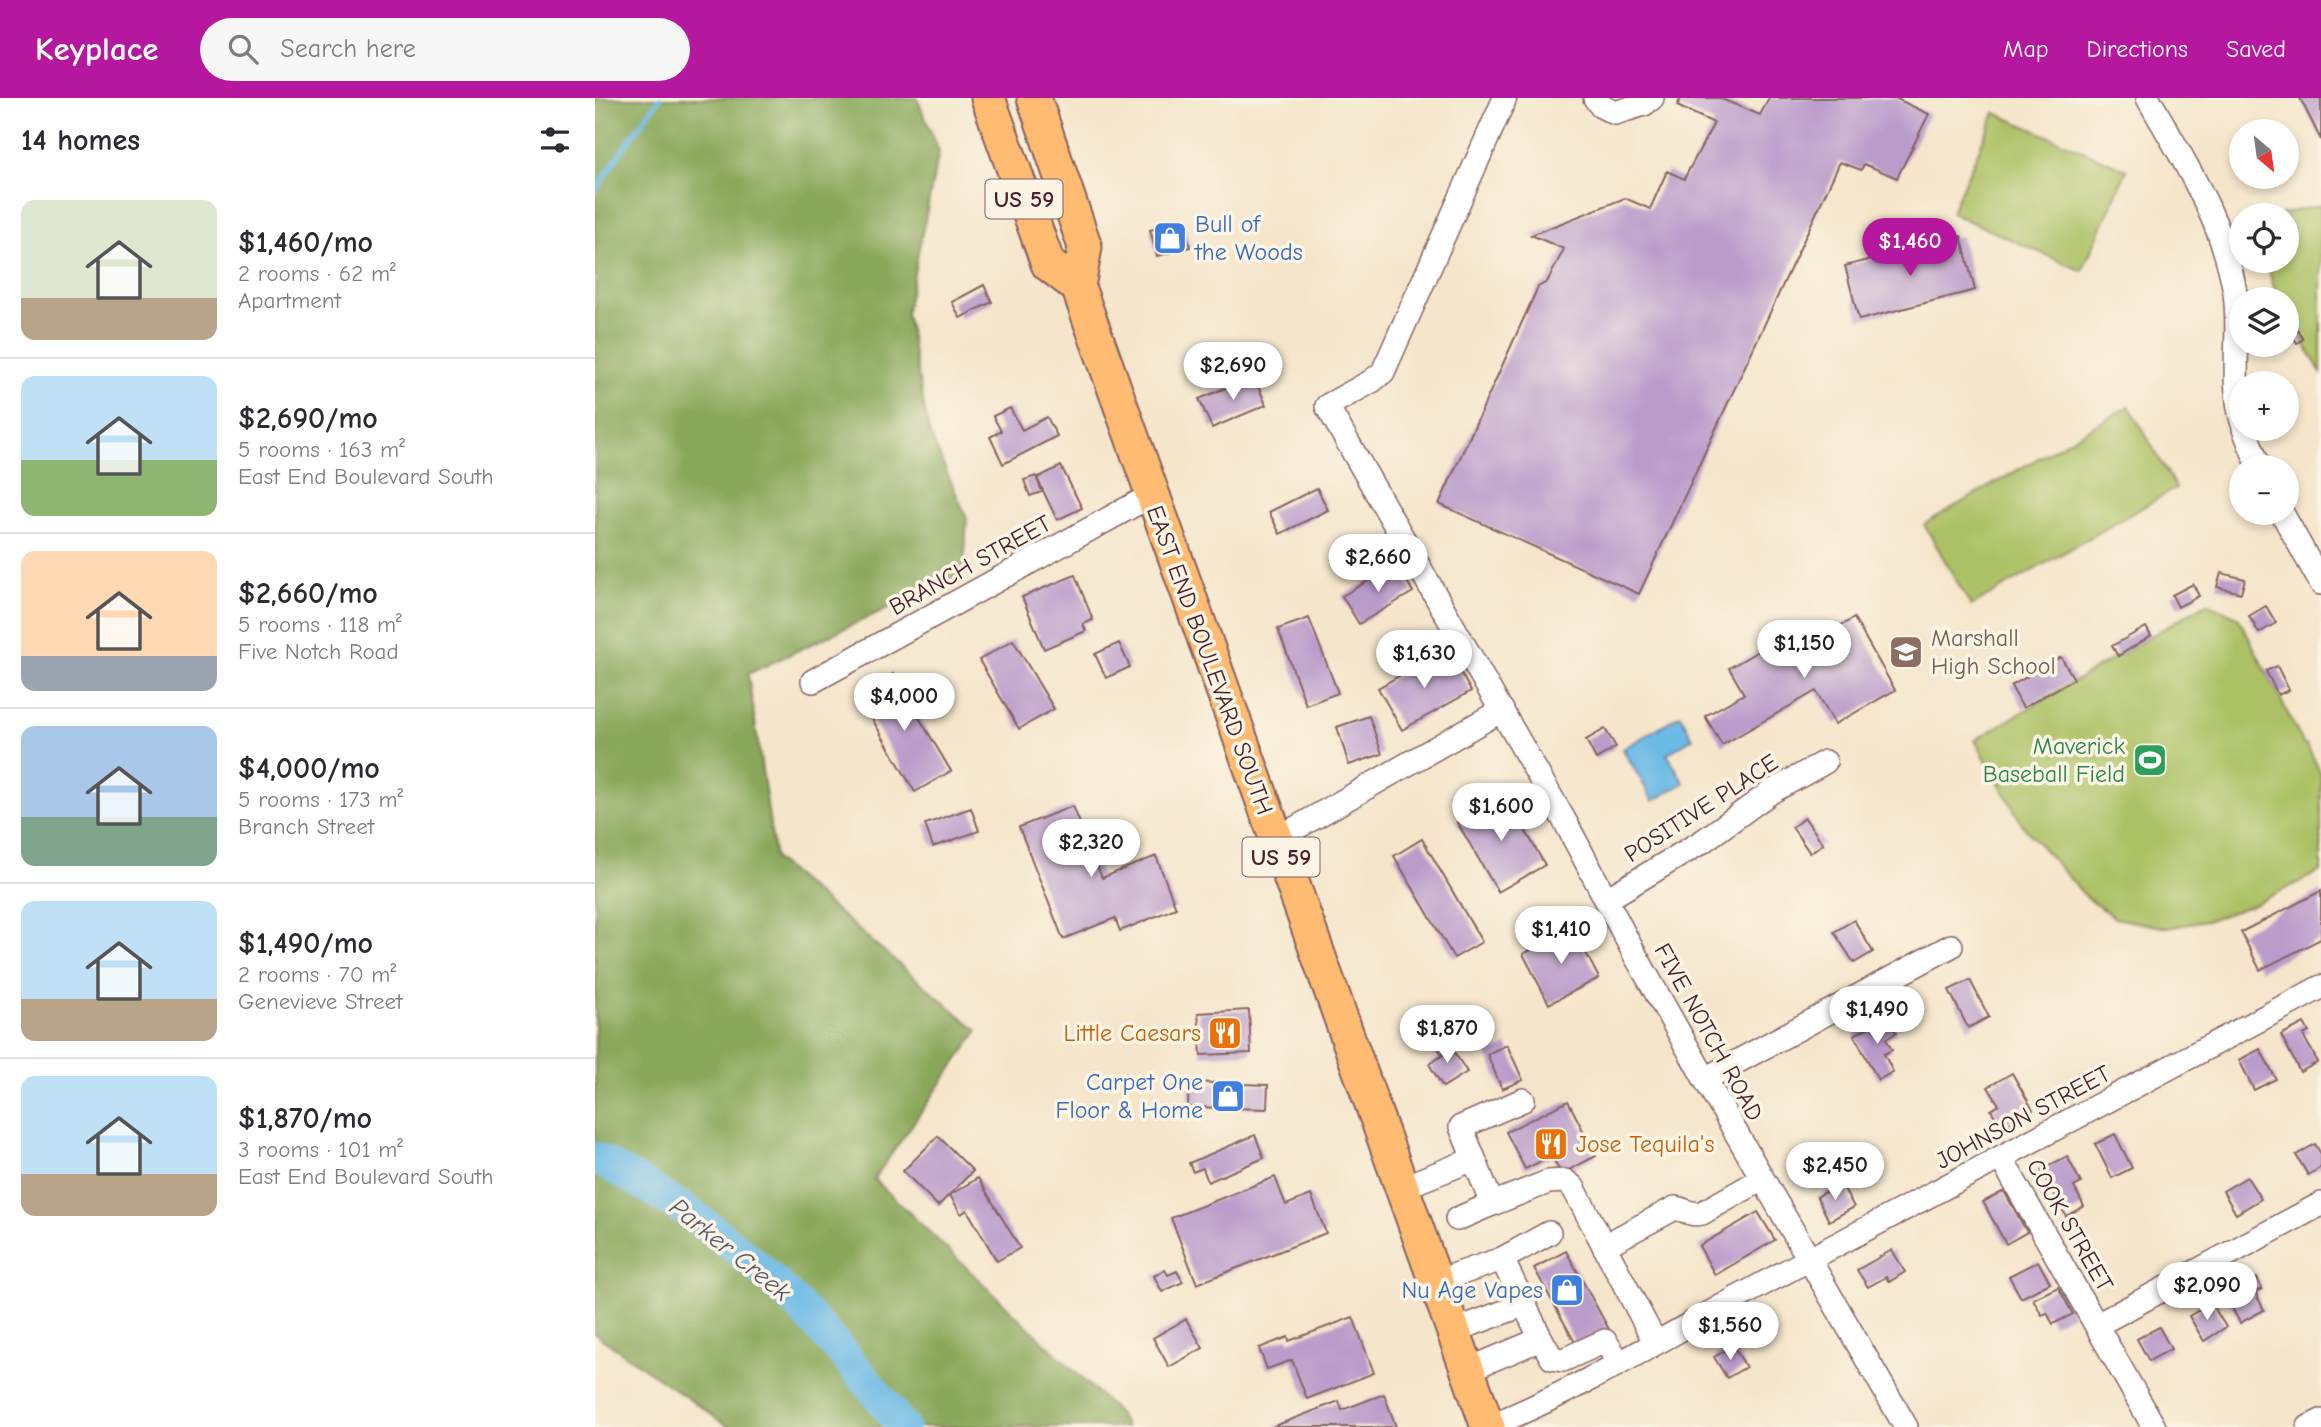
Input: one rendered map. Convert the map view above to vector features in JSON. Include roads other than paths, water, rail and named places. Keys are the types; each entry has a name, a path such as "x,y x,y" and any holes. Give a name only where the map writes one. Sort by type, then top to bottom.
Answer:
{"highway":[{"name":"US 59","path":"988,98 1048,264 1077,287 1085,247 1034,98"},
{"name":"EAST END BOULEVARD SOUTH","path":"1077,287 1487,1427"}],"street":[{"name":"FIVE NOTCH ROAD","path":"1505,98 1383,372 1327,406 1502,710 1705,1079 1906,1427"},
{"path":"1595,98 1601,106 1615,113 1644,104 1652,98"},
{"path":"2148,98 2202,194 2224,244 2235,296 2235,371"},
{"name":"BRANCH STREET","path":"813,681 1152,495"},
{"path":"2289,525 2321,583"},
{"path":"1275,840 1502,710"},
{"name":"POSITIVE PLACE","path":"1607,900 1703,841 1771,792 1825,762"},
{"path":"1705,1079 1951,946"},
{"name":"JOHNSON STREET","path":"1487,1427 1542,1404 2321,987"},
{"path":"1492,1204 1461,1127 1523,1100"},
{"name":"COOK STREET","path":"2001,1158 2154,1427"},
{"path":"1401,1188 1474,1159"},
{"path":"1604,1246 1675,1208 1694,1215 1702,1213 1762,1179"},
{"path":"1457,1219 1548,1182 1565,1181 1573,1187 1655,1342"},
{"path":"2097,1325 2321,1204"},
{"path":"1435,1282 1502,1259 1549,1233"},
{"path":"1502,1259 1552,1358 1563,1360 1605,1340 1619,1362"},
{"path":"1453,1331 1523,1305"},
{"path":"1467,1370 1541,1339"},
{"path":"2309,1427 2321,1421"}],"water":[{"path":"1680,715 1693,738 1667,754 1684,783 1653,801 1623,749"}],"waterway":[{"path":"595,192 660,98"},
{"name":"Parker Creek","path":"595,1158 692,1215 760,1269 835,1345 903,1427"}],"place":[{"name":"Bull of the Woods","path":"1170,238"},
{"name":"Marshall High School","path":"1906,652"},
{"name":"Maverick Baseball Field","path":"2150,760"},
{"name":"Little Caesars","path":"1225,1033"},
{"name":"Carpet One Floor & Home","path":"1228,1096"},
{"name":"Jose Tequila's","path":"1551,1144"},
{"name":"Nu Age Vapes","path":"1567,1290"}]}
